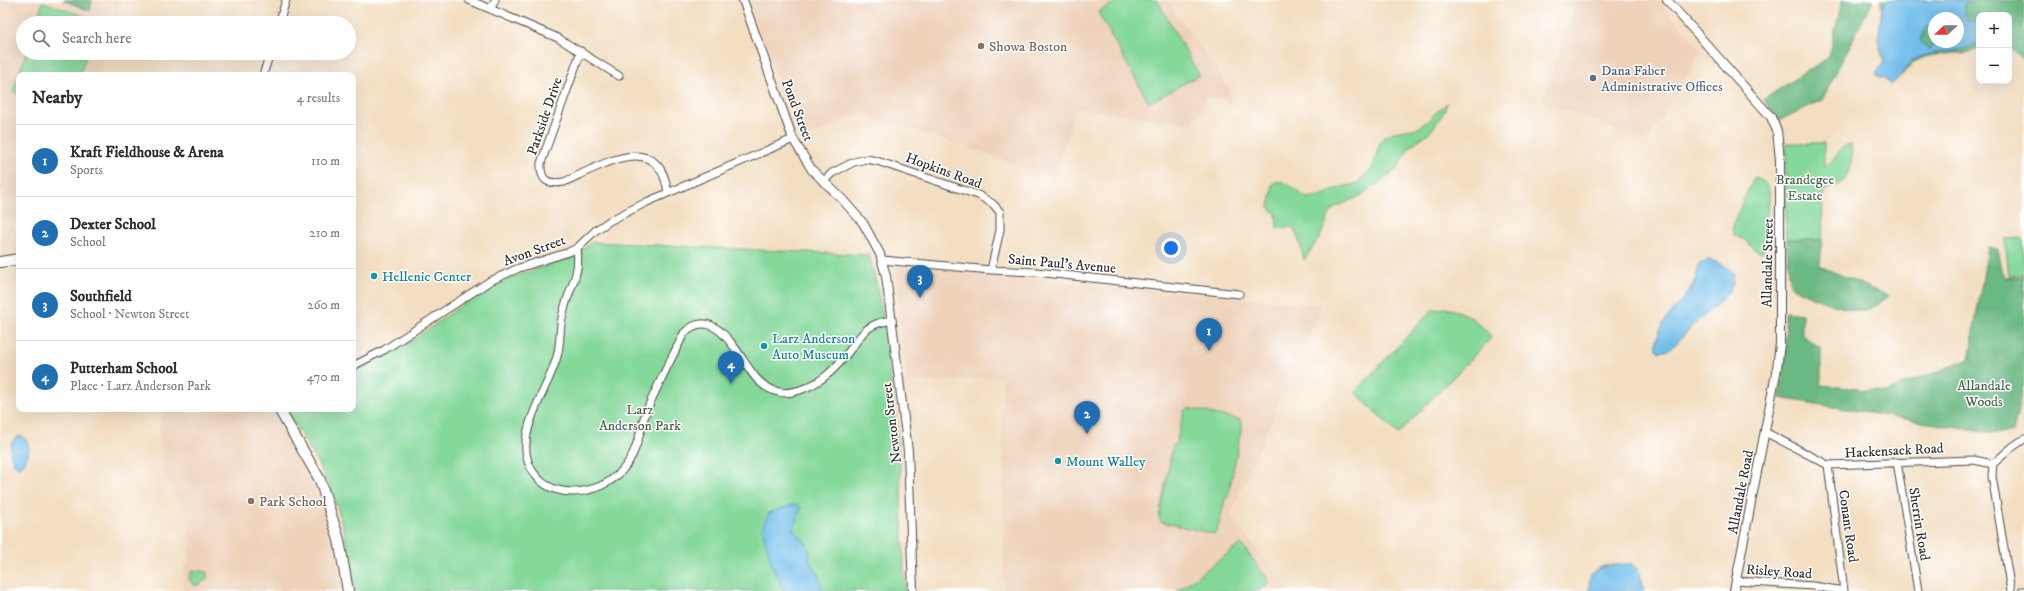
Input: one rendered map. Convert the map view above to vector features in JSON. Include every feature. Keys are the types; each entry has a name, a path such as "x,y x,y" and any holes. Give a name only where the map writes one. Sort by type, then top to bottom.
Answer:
{"main road":[{"path":"0,262 16,259"},
{"path":"281,412 320,480 339,540 348,591"}],"street":[{"path":"281,16 286,0"},
{"path":"469,0 491,8 558,38 619,76"},
{"path":"491,8 496,0"},
{"name":"Pond Street","path":"743,0 793,139 812,170 863,223 881,257"},
{"name":"Allandale Street","path":"1667,0 1771,117 1777,131 1781,182 1780,344 1771,399"},
{"name":"Parkside Drive","path":"581,51 541,163 541,172 544,178 555,184 564,182 618,158 630,155 642,156 652,160 660,166 665,175 668,193"},
{"path":"264,72 268,60"},
{"name":"Avon Street","path":"356,364 384,350 490,281 519,268 576,248 596,230 611,220 668,193 793,139"},
{"name":"Hopkins Road","path":"823,182 832,173 842,167 866,159 898,167 978,195 993,204 1000,212 1000,230 991,270"},
{"path":"576,248 579,262 577,276 564,306 557,358 533,413 525,453 528,465 534,474 544,483 559,491 585,491 605,484 630,461 646,415 684,333 690,327 702,323 713,326 729,339 735,350 757,379 766,387 787,394 805,388 827,377 838,366 866,330 874,324 892,320"},
{"name":"Saint Paul's Avenue","path":"881,257 991,270 1036,272 1239,294"},
{"name":"Newton Street","path":"881,257 886,276 908,451 913,591"},
{"name":"Allandale Road","path":"1734,591 1771,399"},
{"name":"Hackensack Road","path":"1765,432 1828,465 1841,466 1897,462 1974,460 1994,464"},
{"path":"2011,591 1993,482 1994,464 2011,448 2024,439"},
{"name":"Sherrin Road","path":"1897,462 1918,591"},
{"name":"Conant Road","path":"1828,465 1844,591"},
{"name":"Risley Road","path":"1736,581 1813,586 1844,591"}],"shaded area":[{"path":"0,0 122,0 117,16 16,16 16,60 104,60 101,72 16,72 16,216 5,255 0,256"},
{"name":"Showa Boston","path":"746,0 1167,0 1230,90 1231,111 1226,98 1207,98 1192,124 1075,108 1056,178 861,112 802,140"},
{"path":"1578,0 1658,0 1702,51 1647,142 1542,101"},
{"path":"896,266 1322,305 1230,515 1290,591 1004,591 1002,377 908,383 901,332"},
{"name":"Park School","path":"162,412 274,412 300,456 320,494 327,514 337,555 343,591 184,591 184,569 189,560 188,520 185,505 176,498 164,474 159,428"}],"green space":[{"path":"63,0 92,0 90,11"},
{"path":"1119,0 1157,0 1199,75 1149,103 1098,12"},
{"path":"1842,0 1873,0 1822,100 1778,121 1764,99 1829,57"},
{"path":"1881,0 2024,0 2024,60 2012,49 2012,12 1976,12 1976,50 1964,53 1941,54 1926,57 1918,60 1899,77 1889,80 1884,75"},
{"path":"43,2 84,16 38,16"},
{"path":"24,60 85,60 81,72 20,72"},
{"path":"16,83 16,93 13,92"},
{"path":"1447,103 1445,110 1431,131 1410,146 1397,169 1360,196 1336,207 1331,211 1320,237 1304,260 1299,241 1293,229 1290,227 1280,229 1277,228 1276,214 1269,207 1272,184 1277,182 1286,183 1308,198 1326,194 1332,190 1357,183 1372,169 1380,143 1384,137 1394,132 1419,128"},
{"name":"Brandegee Estate","path":"1786,143 1824,143 1824,166 1829,164 1846,145 1851,144 1852,153 1847,176 1841,183 1823,192 1822,240 1786,239"},
{"path":"1755,178 1762,181 1766,185 1769,189 1770,195 1763,252 1755,250 1745,240 1734,235 1732,230 1750,186"},
{"path":"2020,238 2023,240 2024,274 2009,276 2005,241 2006,239"},
{"path":"1786,239 1822,240 1820,266 1889,296 1870,309 1855,310 1836,306 1814,298 1796,289 1790,285"},
{"name":"Larz Anderson Park","path":"592,242 869,255 883,317 896,426 900,467 905,591 355,591 345,535 333,494 318,463 288,412 356,412 356,371 402,347 493,286 518,275 557,262 581,250"},
{"name":"Allandale Woods","path":"1988,247 1998,249 2004,278 2024,276 2024,381 2013,433 1982,432 1780,398 1786,347 1785,312 1802,314 1802,335 1821,348 1821,385 1885,392 1969,359"},
{"path":"1445,308 1466,314 1492,337 1398,434 1355,392 1432,310"},
{"path":"1188,408 1240,420 1242,424 1228,497 1225,499 1217,532 1214,534 1161,522 1159,518 1173,445 1176,444 1184,411"},
{"path":"1241,544 1270,582 1258,591 1177,591"},
{"path":"194,570 207,572 207,579 198,585 193,585 189,579 190,574"}],"water":[{"path":"1887,0 1969,0 1965,4 1964,14 1969,21 1976,21 1976,45 1964,49 1932,54 1916,59 1890,85 1885,78 1878,76 1876,73 1884,62 1878,40 1882,7"},
{"path":"1709,260 1725,266 1732,273 1733,282 1729,291 1711,310 1693,325 1678,342 1670,349 1660,352 1657,350 1657,341 1663,324 1695,281 1699,263"},
{"path":"21,436 29,445 29,449 24,464 18,467 15,465 11,457 10,448 13,440 16,437"},
{"path":"792,505 798,505 801,507 793,530 805,541 810,552 809,560 818,574 823,591 784,591 772,566 762,528 769,513"},
{"path":"1633,565 1640,574 1644,591 1590,591 1589,582 1595,571 1606,566"}],"place":[{"name":"Showa Boston","path":"981,46"},
{"name":"Dana Faber Administrative Offices","path":"1593,78"},
{"name":"Hellenic Center","path":"374,276"},
{"name":"Southfield","path":"920,298"},
{"name":"Larz Anderson Auto Museum","path":"764,346"},
{"name":"Kraft Fieldhouse & Arena","path":"1209,351"},
{"name":"Putterham School","path":"731,384"},
{"name":"Dexter School","path":"1087,434"},
{"name":"Mount Walley","path":"1058,461"},
{"name":"Park School","path":"251,501"}]}
